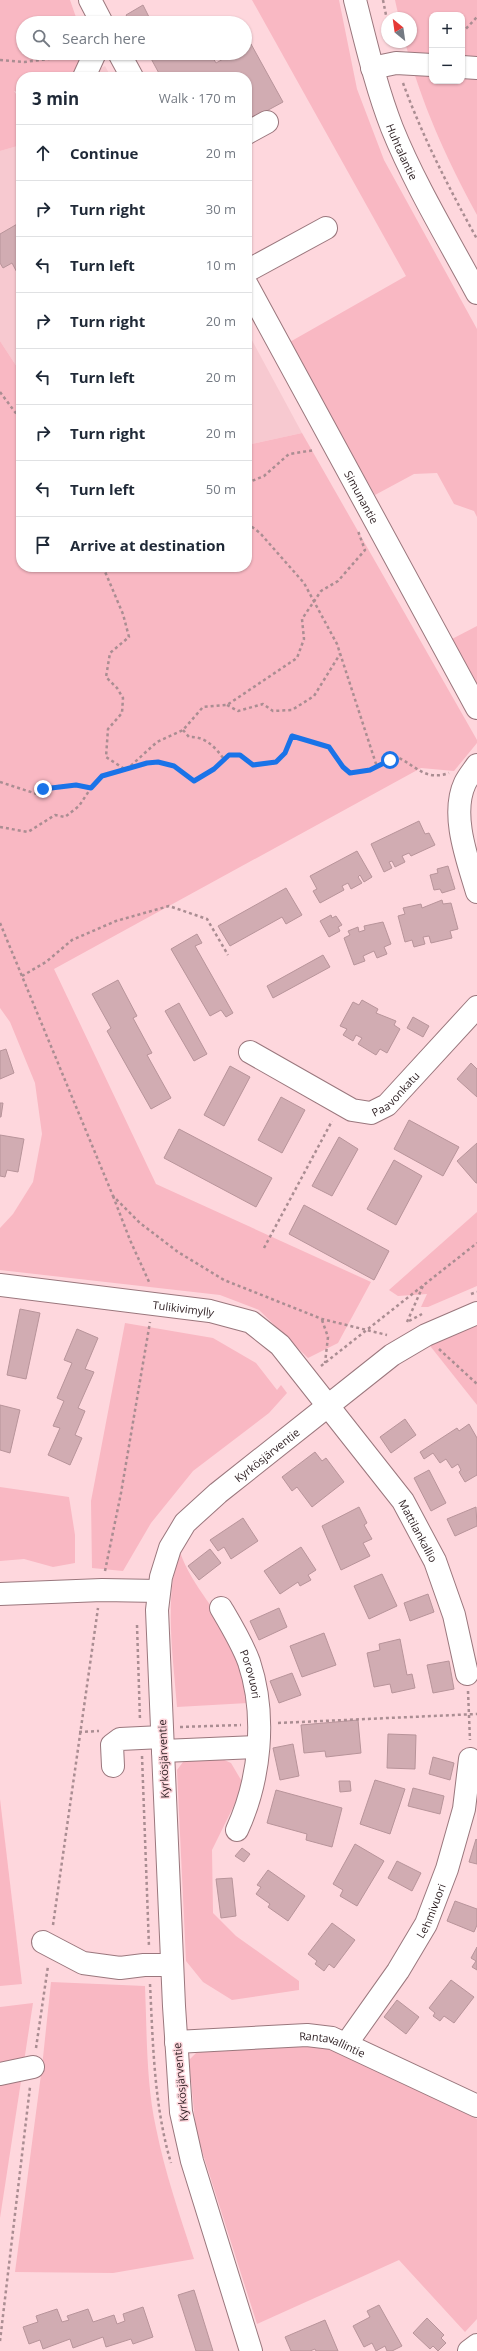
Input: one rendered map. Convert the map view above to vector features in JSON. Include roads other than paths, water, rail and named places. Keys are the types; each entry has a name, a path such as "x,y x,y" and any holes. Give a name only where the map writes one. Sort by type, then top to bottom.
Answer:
{"street":[{"path":"90,0 98,16"},
{"name":"Huhtalantie","path":"355,0 372,68 392,128 413,176 477,293"},
{"path":"86,72 91,60"},
{"path":"123,60 129,72"},
{"path":"372,68 396,63 429,65"},
{"path":"465,67 477,68"},
{"path":"252,130 267,122"},
{"path":"252,268 326,228"},
{"name":"Simunantie","path":"252,294 477,708"},
{"path":"477,765 465,784 460,804 461,825 477,892"},
{"name":"Paavonkatu","path":"250,1052 352,1110 371,1113 387,1105 477,1007"},
{"name":"Tulikivimylly","path":"0,1284 150,1316 210,1311 251,1322 280,1345 329,1407"},
{"name":"Kyrkösjärventie","path":"251,2351 192,2162 181,2112 172,1965 163,1744 158,1610 160,1577 170,1548 185,1523 218,1493 392,1356 426,1335 477,1313"},
{"name":"Mattilankallio","path":"329,1407 403,1501 432,1554 454,1615 467,1674"},
{"path":"9,1597 102,1590 159,1591"},
{"name":"Porovuori","path":"221,1608 239,1639 249,1663 256,1693 258,1746 255,1780 248,1807 237,1830"},
{"path":"112,1766 112,1745 120,1739 163,1744 258,1746"},
{"name":"Lehmivuori","path":"347,2043 398,1971 426,1924 447,1869 464,1809 470,1759"},
{"path":"43,1942 83,1963 120,1968 144,1965 172,1965"},
{"name":"Rantavallintie","path":"176,2042 307,2035 332,2038 347,2043 477,2106"},
{"path":"0,2074 33,2067"},
{"path":"469,2351 477,2345"}]}
